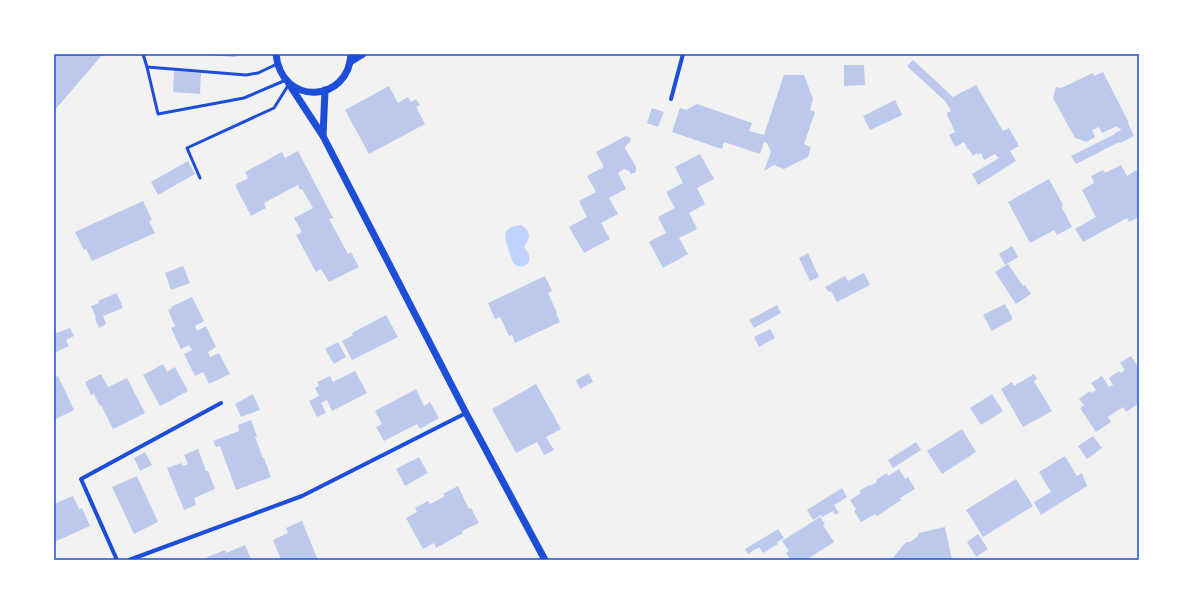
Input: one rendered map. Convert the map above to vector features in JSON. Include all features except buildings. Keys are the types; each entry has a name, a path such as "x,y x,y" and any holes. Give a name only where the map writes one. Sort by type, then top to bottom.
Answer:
{"street":[{"path":"276,54 277,64 282,75 323,136 466,413 546,560"},
{"path":"288,82 300,90 311,92 325,90 334,86 343,78 349,68 351,54"},
{"path":"350,62 364,54"},
{"path":"671,99 683,54"},
{"path":"323,136 325,90"},
{"path":"117,560 81,479 221,403"},
{"path":"129,560 302,496 466,413"}],"lane":[{"path":"143,54 158,114 244,98 288,82"},
{"path":"147,67 246,75 258,73 277,64"},
{"path":"200,178 187,148 274,108 288,82"}],"water":[{"path":"521,225 527,230 529,235 528,241 524,247 528,253 529,259 525,266 517,266 511,258 505,235 511,227"}]}
